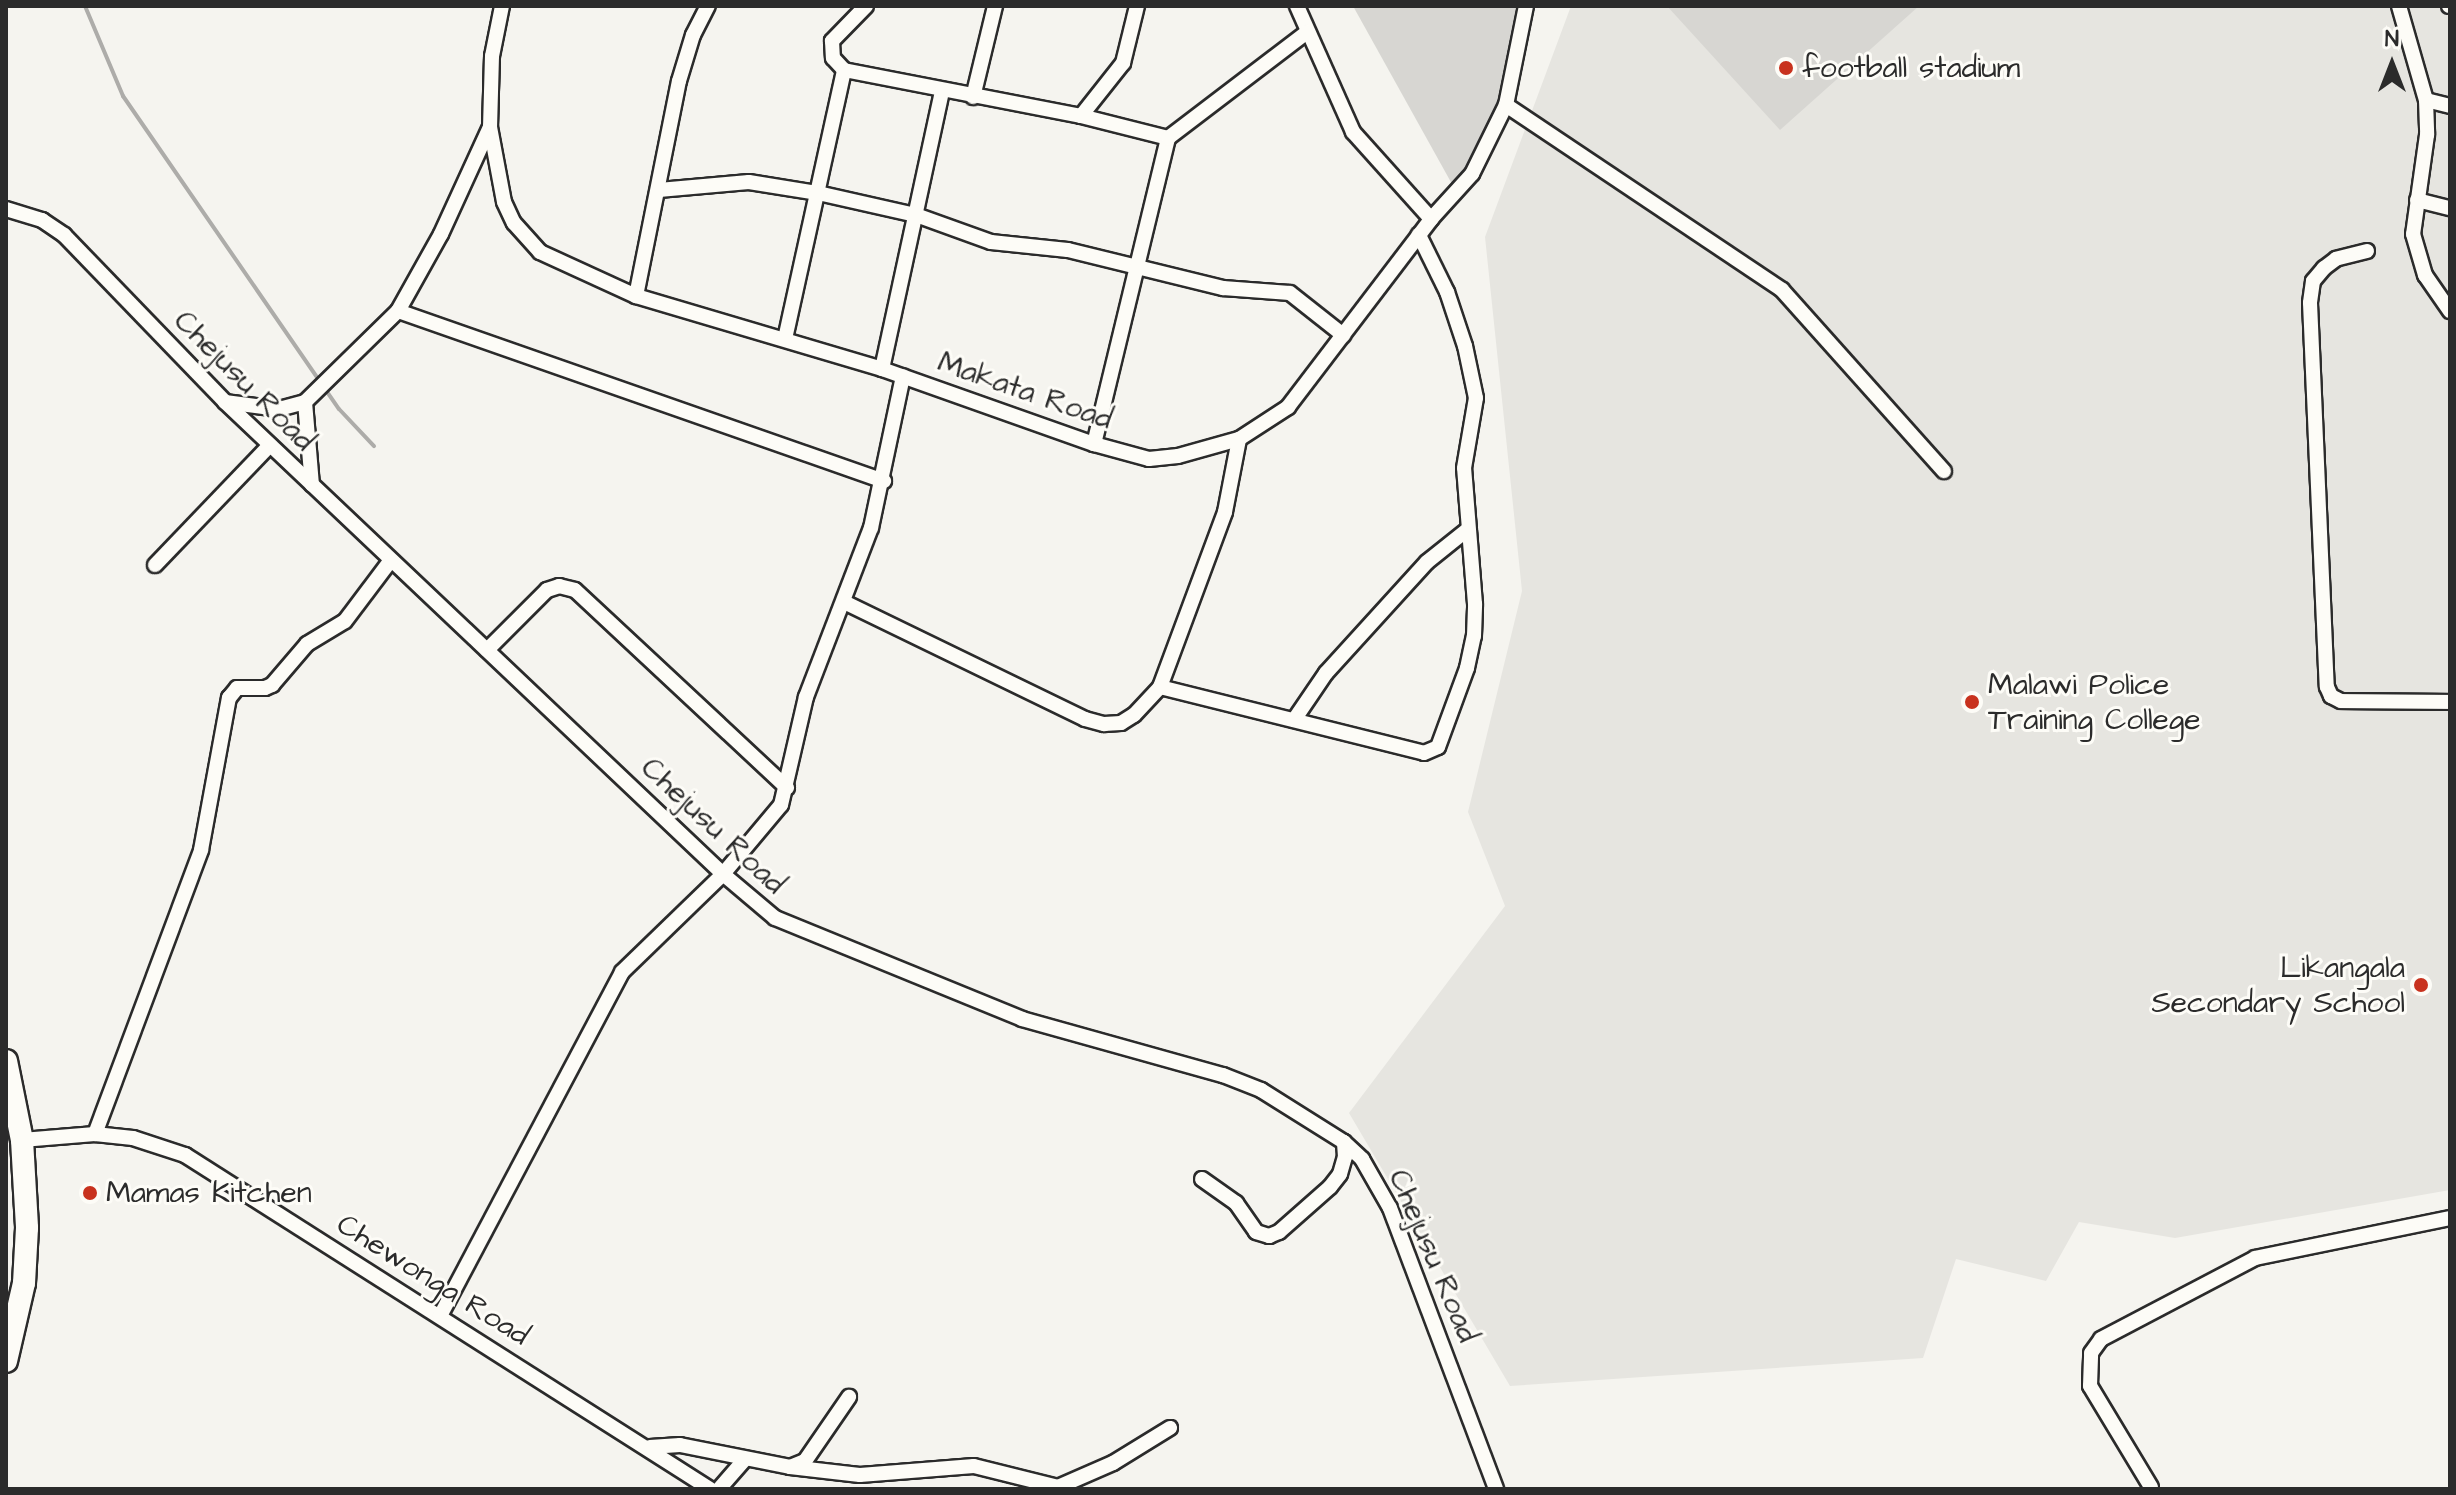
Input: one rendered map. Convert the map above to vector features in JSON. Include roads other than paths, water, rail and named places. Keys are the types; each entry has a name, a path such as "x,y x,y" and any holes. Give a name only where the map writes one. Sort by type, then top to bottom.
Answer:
{"highway":[{"path":"6,1061 22,1140 27,1228 24,1283 6,1361"}],"street":[{"name":"Makata Road","path":"502,6 492,56 490,127 504,202 528,241 553,261 636,296 882,369 1094,444 1149,459 1178,456 1239,439 1288,407 1431,219 1472,174 1506,105 1526,6"},
{"path":"636,296 681,71 693,35 708,6"},
{"path":"866,6 832,41 833,58 844,70 1081,116 1168,138"},
{"path":"973,97 995,6"},
{"path":"1081,116 1123,63 1137,6"},
{"path":"1297,6 1353,132 1431,219"},
{"path":"2399,6 2426,100 2427,135 2413,234 2425,275 2450,311"},
{"path":"1094,444 1168,138 1307,32"},
{"path":"785,339 844,70"},
{"path":"882,369 942,91"},
{"path":"2426,100 2450,106"},
{"path":"1506,105 1782,290 1944,471"},
{"path":"225,402 279,409 305,402 398,311 441,234 490,127"},
{"path":"659,190 749,182 818,193 916,215 991,242 1068,250 1223,288 1290,293 1343,335"},
{"path":"2417,200 2450,208"},
{"name":"Chejusu Road","path":"6,209 42,220 64,235 225,402 763,910 788,926 1022,1019 1223,1075 1298,1111 1344,1142 1362,1159 1381,1188 1458,1382 1496,1489"},
{"path":"1160,687 1424,753 1438,747 1467,668 1474,636 1475,604 1464,468 1476,398 1473,375 1447,292 1419,235"},
{"path":"2367,251 2336,259 2324,268 2313,281 2310,303 2327,687 2331,696 2341,701 2450,702"},
{"path":"398,311 884,481"},
{"path":"440,1316 622,972 723,874 773,819 787,788 806,697 871,528 884,481 903,376"},
{"path":"305,402 312,485"},
{"path":"844,602 1085,719 1104,724 1121,723 1134,715 1160,687 1225,512 1239,439"},
{"path":"155,565 270,445"},
{"path":"1294,720 1326,673 1396,595 1433,555 1467,530"},
{"path":"95,1134 198,858 229,698 237,688 272,685 307,644 345,621 391,560"},
{"path":"487,650 547,590 559,586 575,590 787,788"},
{"name":"Chewonga Road","path":"22,1140 95,1134 133,1138 185,1155 710,1489"},
{"path":"1202,1179 1236,1203 1256,1232 1269,1236 1279,1232 1330,1187 1340,1174 1345,1157 1344,1142"},
{"path":"2151,1487 2090,1386 2091,1353 2101,1339 2255,1258 2450,1218"},
{"path":"790,1467 805,1461 849,1397"},
{"path":"650,1448 680,1445 744,1460 860,1475 974,1466 1058,1487 1113,1463 1170,1428"},
{"path":"719,1489 744,1460"}],"waterway":[{"path":"85,6 123,96 339,409 374,446"}],"place":[{"name":"football stadium","path":"1786,68"},
{"name":"Malawi Police Training College","path":"1972,702"},
{"name":"Likangala Secondary School","path":"2421,985"},
{"name":"Mamas Kitchen","path":"90,1193"}]}
